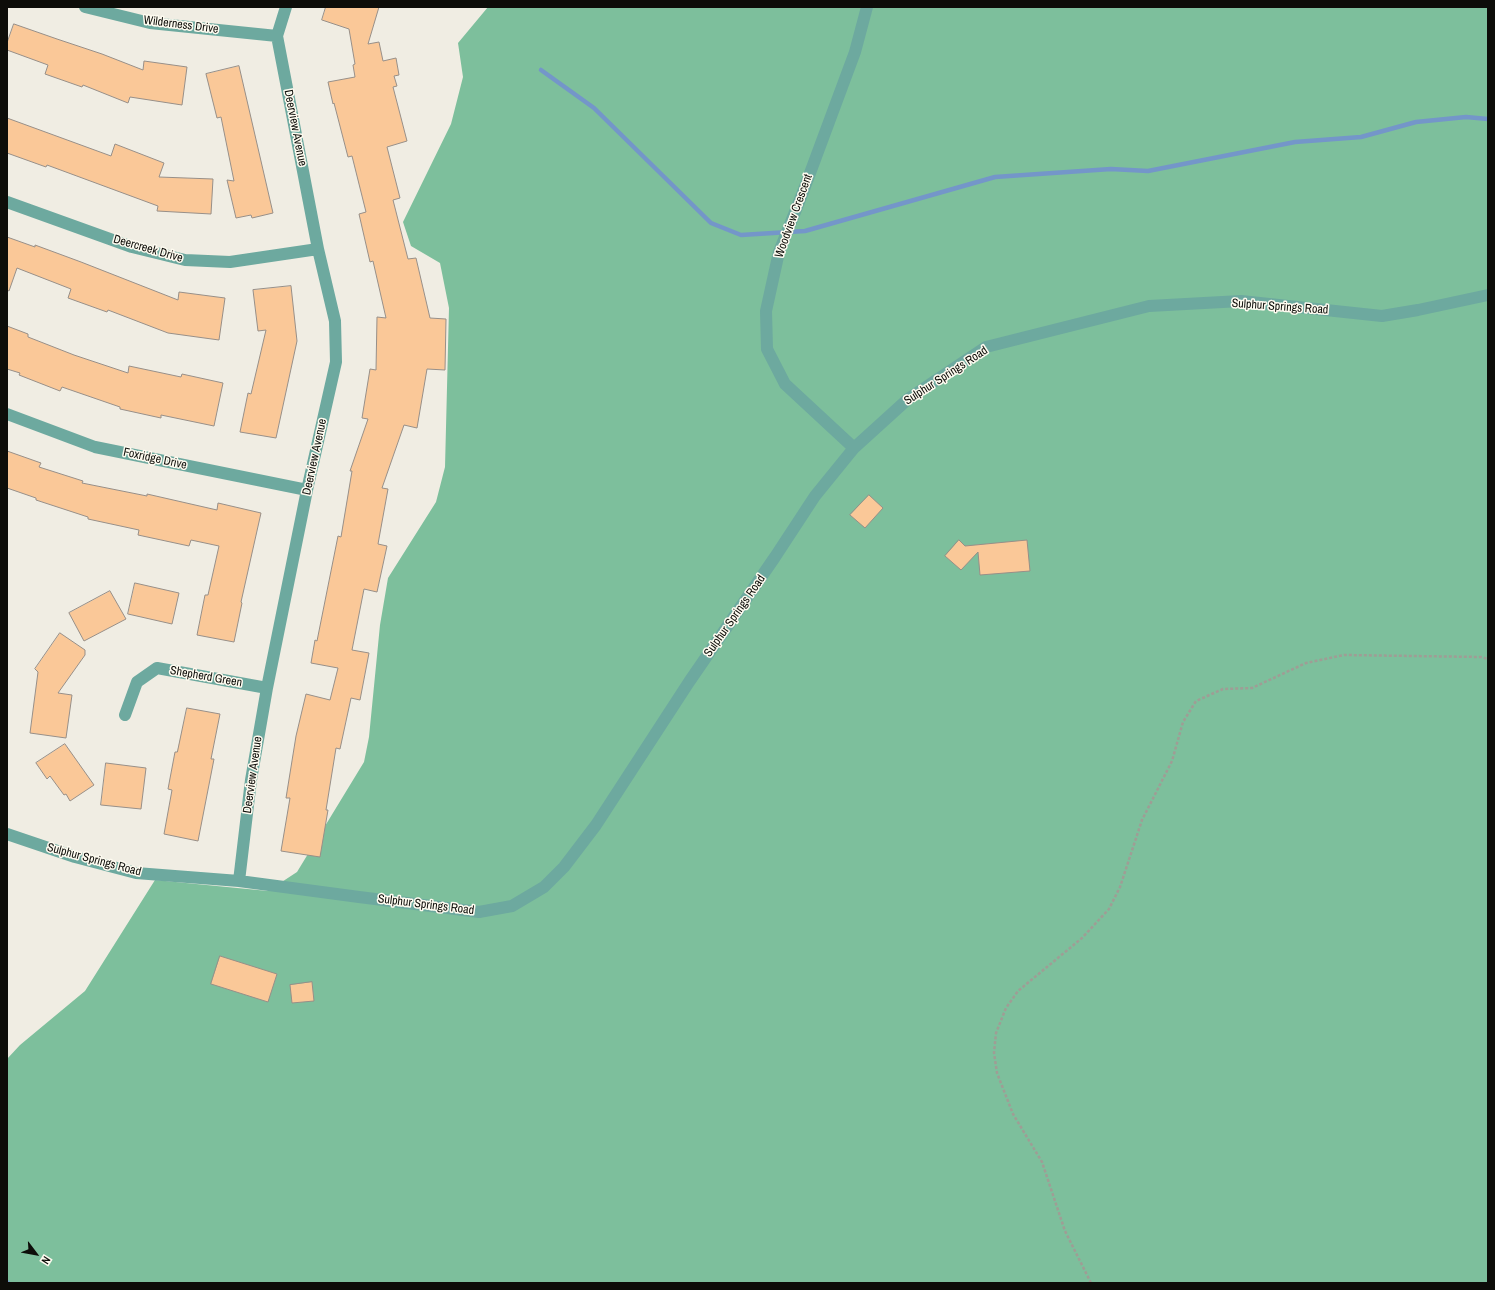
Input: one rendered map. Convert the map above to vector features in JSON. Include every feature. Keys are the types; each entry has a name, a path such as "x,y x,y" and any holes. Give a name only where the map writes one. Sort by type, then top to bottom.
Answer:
{"street":[{"name":"Wilderness Drive","path":"85,7 150,23 277,36"},
{"path":"277,36 286,7"},
{"name":"Woodview Crescent","path":"854,448 786,384 767,349 766,311 779,252 855,52 868,7"},
{"name":"Deerview Avenue","path":"239,880 251,780 267,688 336,362 335,321 318,249 277,36"},
{"name":"Deercreek Drive","path":"7,202 132,247 185,260 230,262 318,249"},
{"name":"Sulphur Springs Road","path":"7,834 75,857 136,873 239,880 479,912 512,906 544,888 564,867 596,825 689,682 776,557 815,496 854,448 908,399 986,347 1149,306 1241,301 1382,316 1488,295"},
{"name":"Foxridge Drive","path":"7,414 96,447 308,490"},
{"name":"Shepherd Green","path":"125,715 137,682 157,668 267,688"}],"path":[{"path":"1091,1283 1065,1231 1042,1162 1013,1114 997,1073 994,1053 996,1033 1006,1008 1018,991 1082,938 1109,909 1120,887 1142,820 1172,761 1183,722 1196,702 1222,689 1252,688 1306,663 1344,655 1488,658"}],"green space":[{"path":"488,7 1488,7 1488,1283 7,1283 7,1059 20,1045 85,991 155,880 268,891 297,872 364,762 369,737 380,625 388,578 436,502 445,467 449,308 440,263 411,246 403,222 451,124 463,77 458,43"}],"building":[{"path":"326,7 379,7 368,44 379,42 383,61 396,58 399,75 394,76 397,86 393,87 407,141 387,147 400,198 393,200 408,259 416,258 430,318 446,319 445,370 427,369 417,428 404,425 382,488 388,489 378,544 387,546 377,592 364,589 352,650 369,653 360,700 351,698 340,749 336,748 320,857 281,851 290,798 286,798 296,736 306,694 330,700 338,668 311,663 315,640 317,641 338,536 341,537 352,471 350,471 368,419 362,418 370,369 376,370 377,317 386,318 373,261 370,262 359,214 366,212 352,156 348,157 328,82 355,77 353,65 355,64 349,29 322,20"},
{"path":"14,24 102,54 143,70 144,61 187,67 182,105 130,97 128,103 83,85 82,87 45,74 48,65 7,50 7,43"},
{"path":"239,66 273,213 252,218 251,215 236,218 227,180 234,181 221,117 217,118 206,74"},
{"path":"7,118 111,156 115,144 164,163 159,177 213,179 211,214 157,211 158,206 47,165 46,167 7,153"},
{"path":"7,237 35,247 35,245 178,300 179,292 225,298 219,340 168,333 108,310 107,312 68,298 71,289 17,268 9,291 7,290"},
{"path":"291,286 297,341 276,438 240,432 248,393 251,394 266,330 258,331 253,290"},
{"path":"7,326 28,334 28,337 74,355 128,373 129,366 181,377 182,374 223,383 214,426 161,415 161,418 120,409 120,407 62,387 60,391 19,375 20,373 7,369"},
{"path":"7,451 41,463 39,467 83,481 82,483 147,496 147,494 217,510 218,503 261,513 241,602 234,642 197,635 205,595 208,595 219,546 191,540 189,546 138,535 139,530 88,519 88,517 36,500 36,498 7,488"},
{"path":"869,495 883,508 865,528 850,515"},
{"path":"959,540 965,546 1027,540 1030,571 980,575 978,552 961,570 945,556"},
{"path":"135,583 179,593 172,624 128,614"},
{"path":"110,591 126,619 84,641 69,613"},
{"path":"60,633 85,650 85,655 58,693 72,695 66,738 30,733 38,672 35,669"},
{"path":"187,708 220,714 211,759 214,759 198,841 164,834 172,790 168,789 175,752 177,752"},
{"path":"65,744 94,785 70,801 66,794 64,795 50,776 47,779 36,763"},
{"path":"106,763 146,768 141,809 101,805"},
{"path":"220,956 277,974 268,1002 211,984"},
{"path":"312,982 314,1001 292,1003 290,985"}],"waterway":[{"path":"541,70 594,108 711,223 741,235 805,231 995,177 1111,169 1148,171 1295,142 1361,137 1416,122 1466,117 1488,119"}]}
